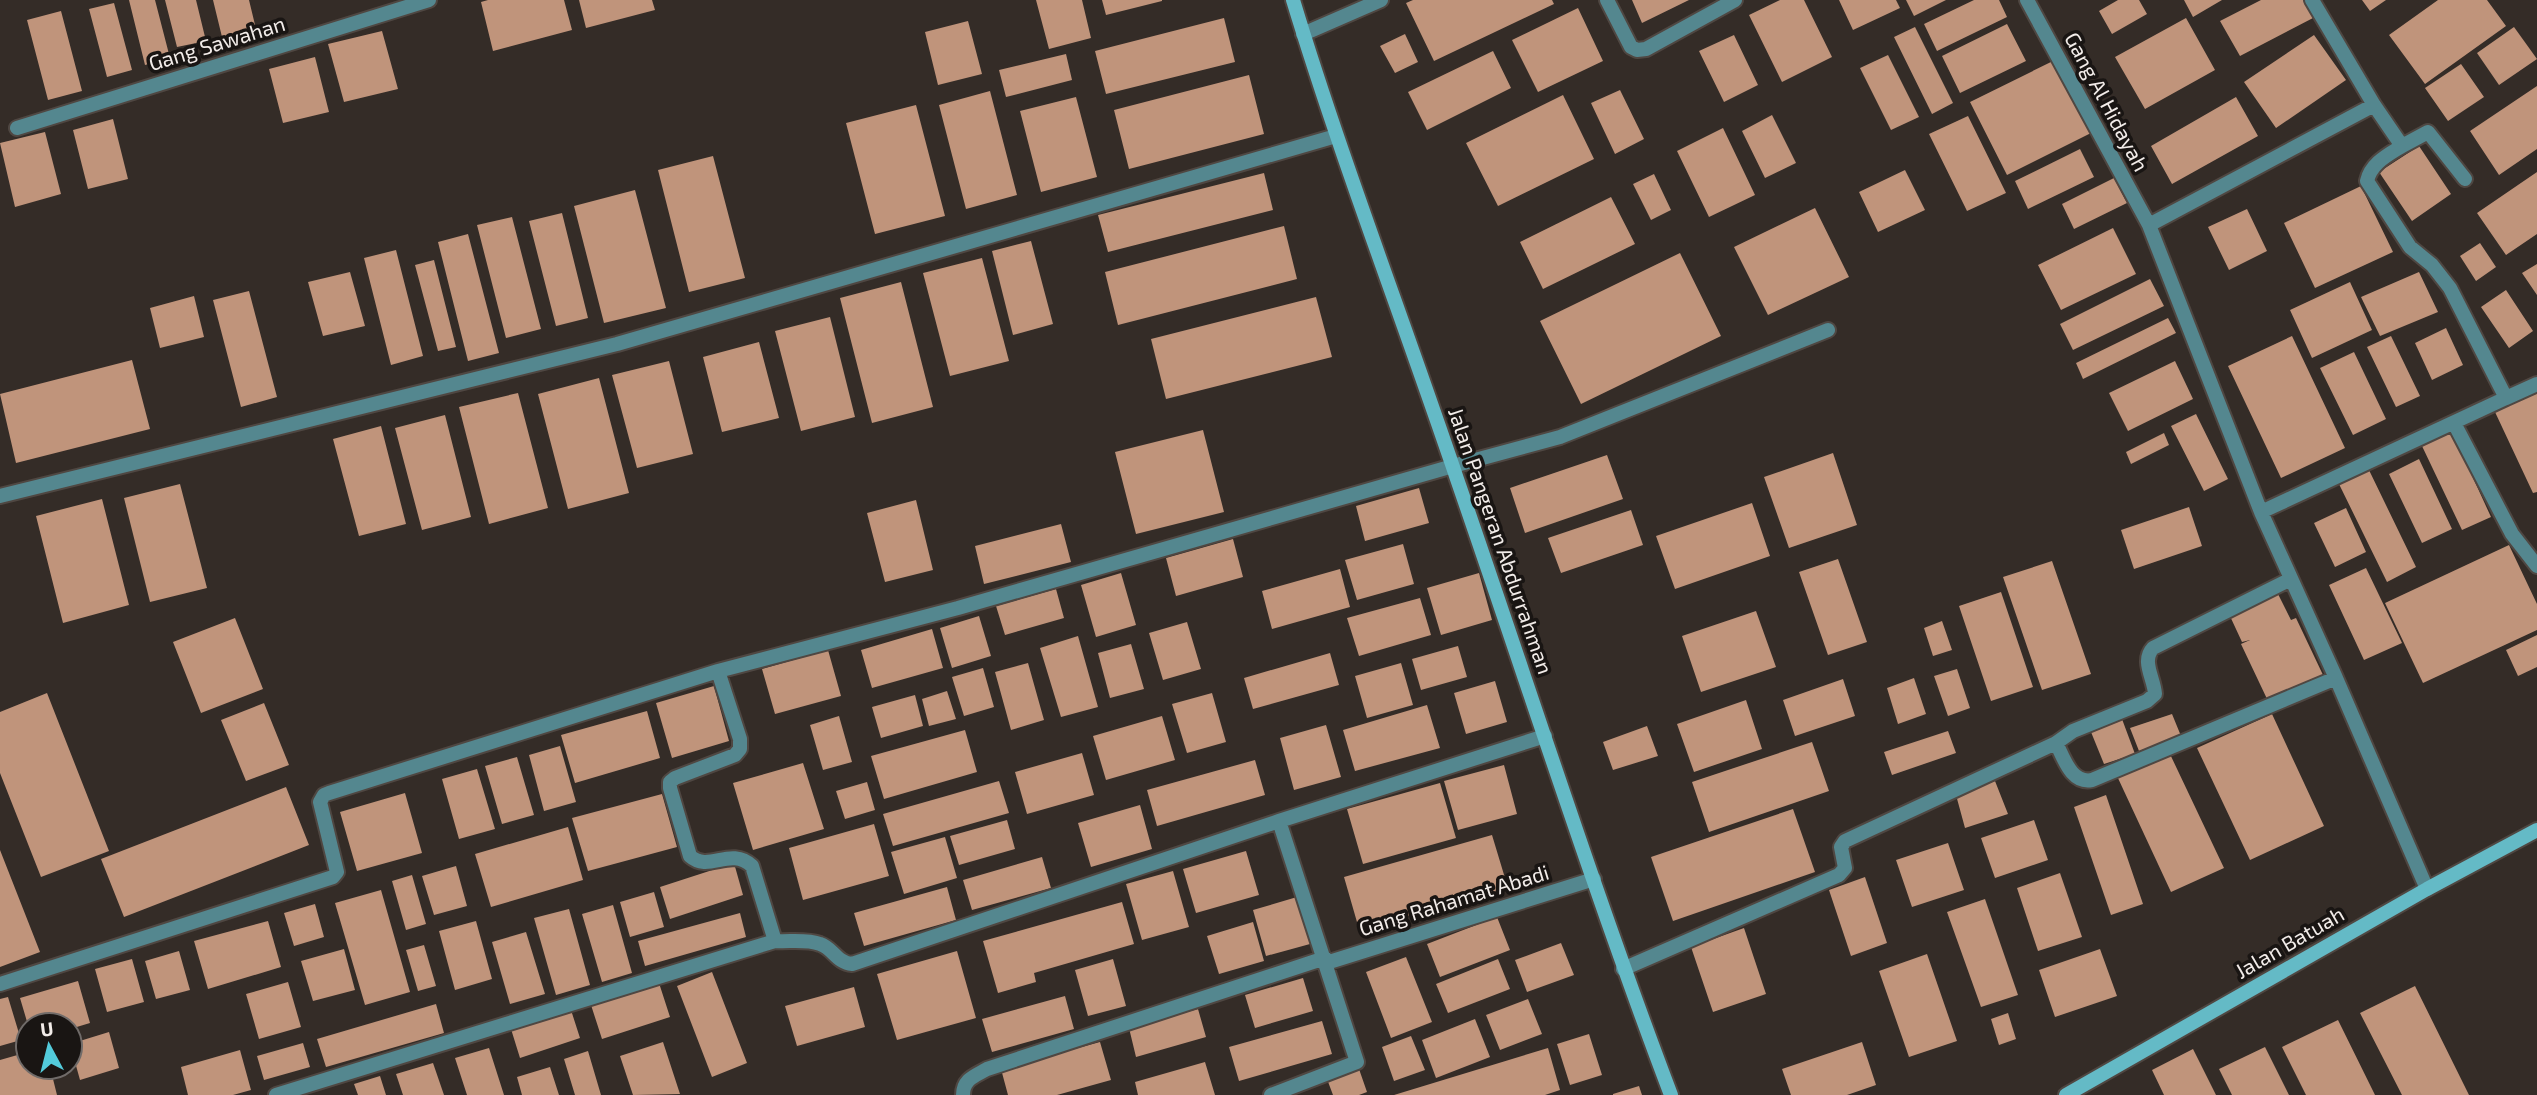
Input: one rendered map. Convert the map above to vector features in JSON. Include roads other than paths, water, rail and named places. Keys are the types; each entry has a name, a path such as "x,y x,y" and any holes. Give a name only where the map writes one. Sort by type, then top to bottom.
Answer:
{"street":[{"name":"Gang Sawahan","path":"17,128 429,0"},
{"name":"Jalan Pangeran Abdurrahman","path":"1293,0 1336,135 1453,466 1623,969 1671,1095"},
{"path":"1303,34 1381,0"},
{"path":"1607,0 1631,47 1637,50 1646,48 1735,0"},
{"name":"Gang Al Hidayah","path":"2027,0 2149,225 2261,512 2427,889"},
{"path":"2312,0 2374,105 2402,146"},
{"path":"2149,225 2374,105"},
{"path":"2465,179 2428,132 2376,164 2367,181 2410,247 2432,265 2450,288 2507,398"},
{"path":"0,496 617,344 1336,135"},
{"path":"0,984 333,877 337,872 320,808 324,795 719,671 958,608 1560,437 1828,331"},
{"path":"2261,512 2537,384"},
{"path":"2454,423 2512,534 2537,566"},
{"path":"1623,969 1839,875 1845,868 1841,847 1844,841 2056,743 2073,731 2147,701 2155,694 2147,660 2153,648 2291,579"},
{"path":"719,671 740,739 740,749 735,755 675,778 670,782 670,789 690,856 696,862 735,857 744,859 752,866 775,941"},
{"path":"2056,743 2078,780 2092,780 2336,678"},
{"path":"276,1095 775,941 819,943 844,963 857,964 1279,821 1545,736"},
{"path":"1270,1095 1357,1062 1279,821"},
{"name":"Jalan Batuah","path":"2066,1095 2427,889 2537,830"},
{"name":"Gang Rahamat Abadi","path":"963,1095 969,1078 987,1069 1594,879"}]}
